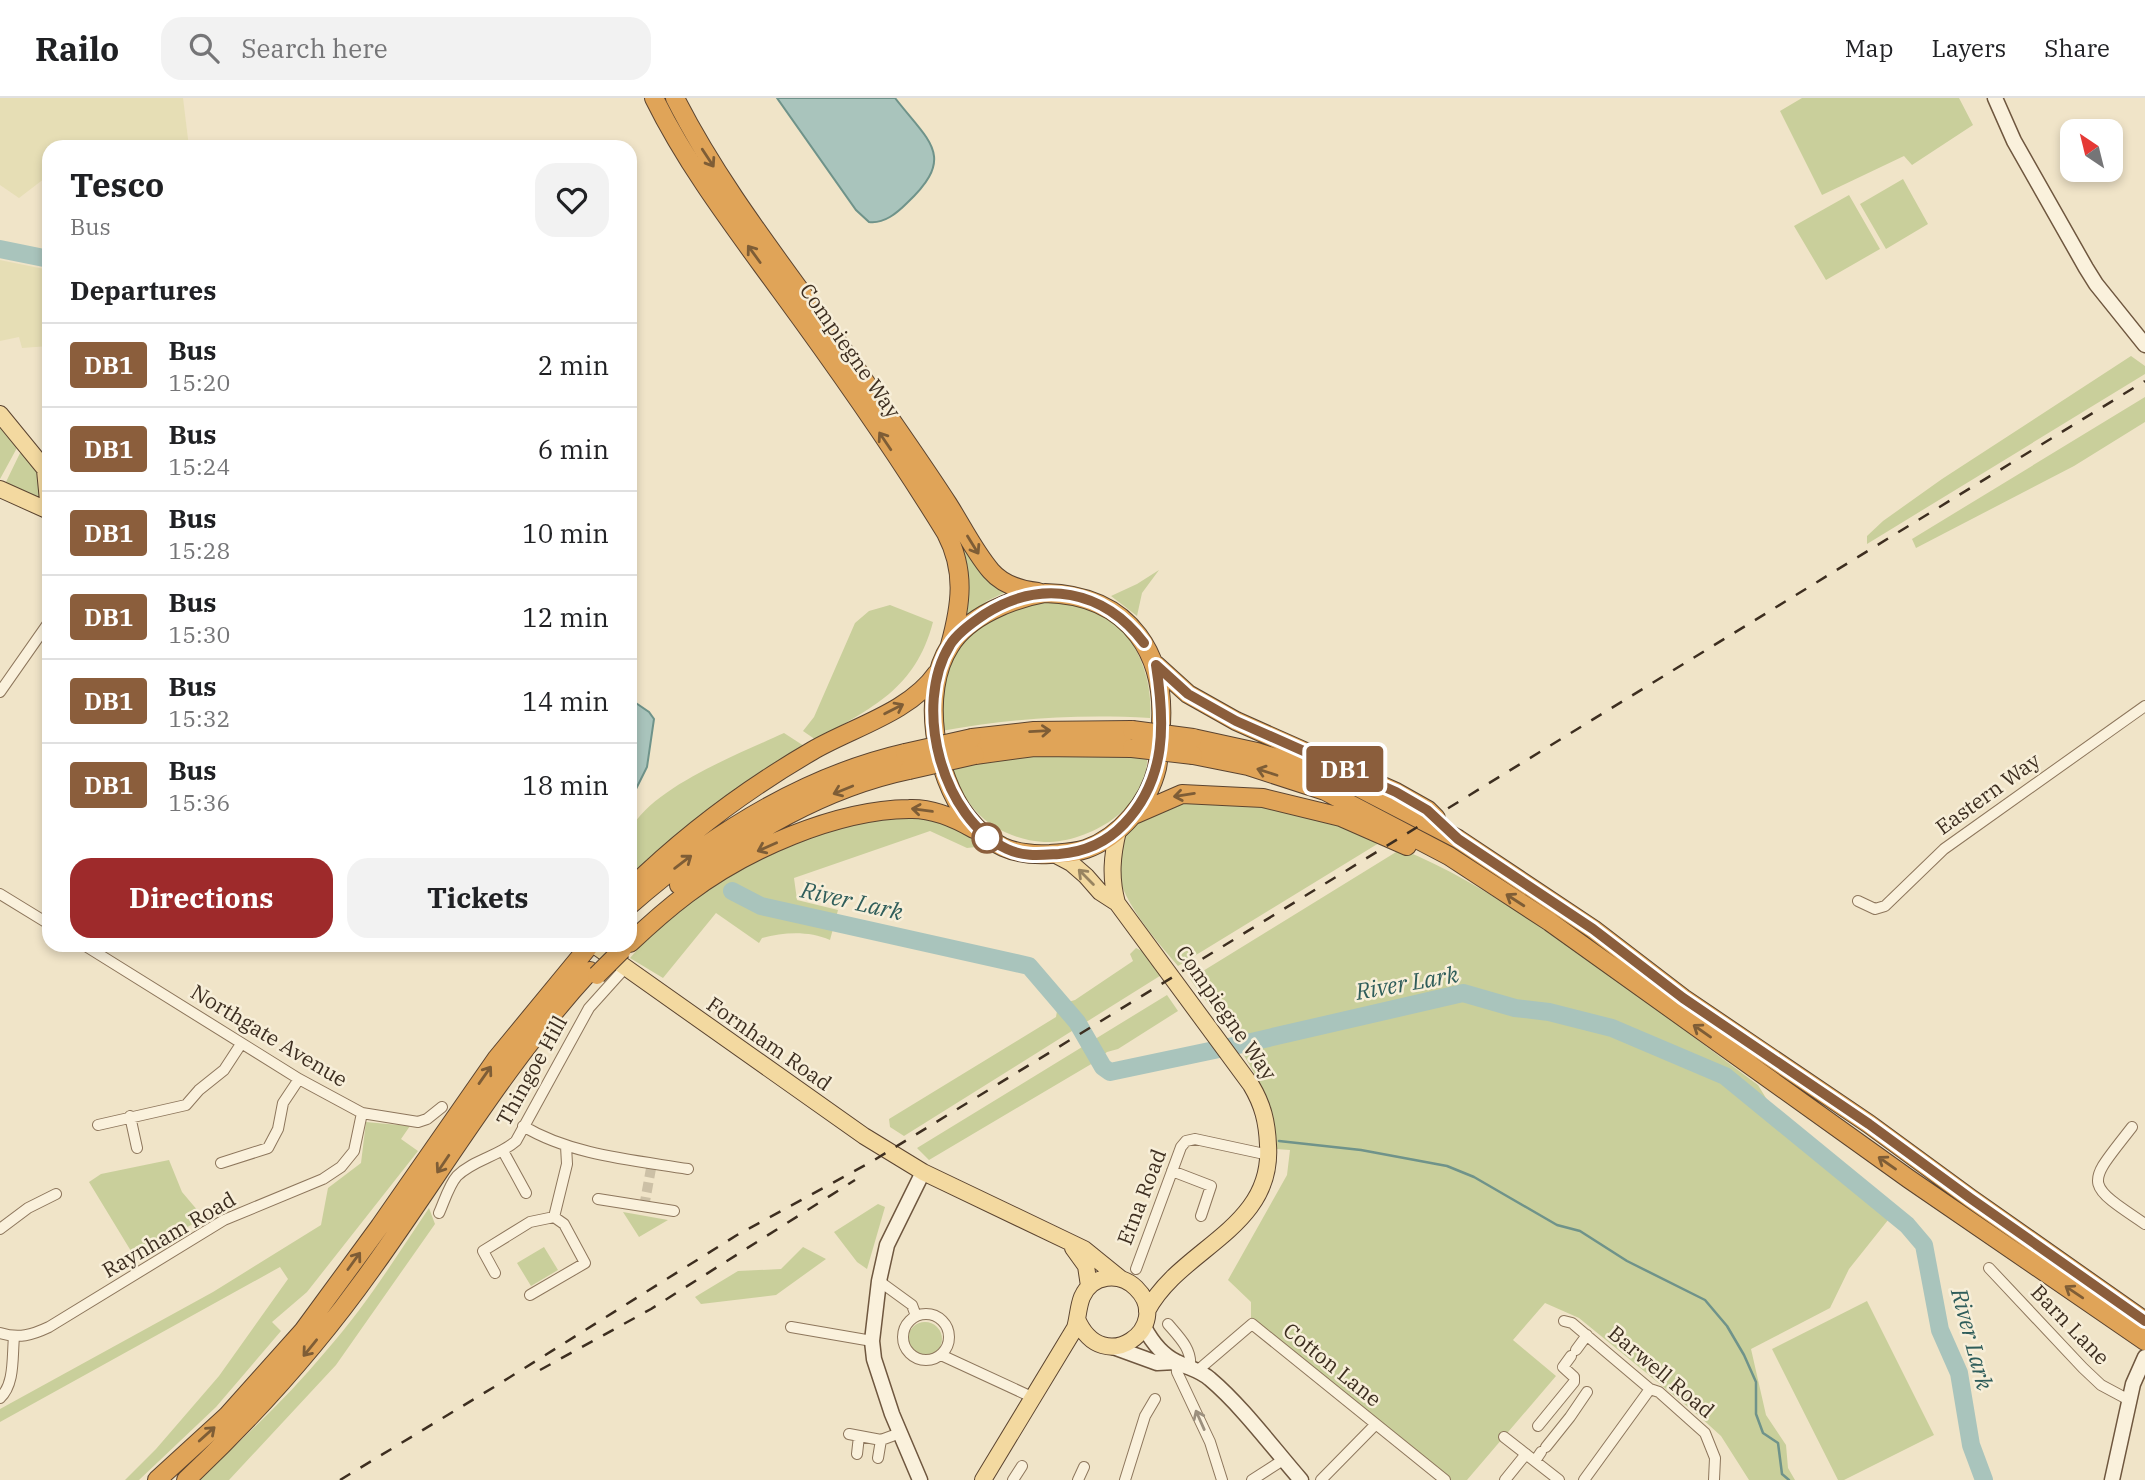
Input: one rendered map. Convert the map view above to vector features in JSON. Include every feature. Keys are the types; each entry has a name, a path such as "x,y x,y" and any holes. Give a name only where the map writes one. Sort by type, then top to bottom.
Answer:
{"highway":[{"name":"Compiegne Way","path":"654,98 674,139 708,190 816,339 946,533 957,559 961,588 960,605 950,645"},
{"name":"Compiegne Way","path":"675,98 695,137 723,180 833,334 947,502 983,561 1004,582 1045,593"},
{"path":"984,835 959,807 940,757 934,719 940,669 950,645 990,611 1016,600 1045,593 1090,600 1110,610 1134,630 1156,665 1188,694 1236,721 1396,792 1427,810 1458,839"},
{"path":"637,938 687,893 738,861 791,837 835,822 886,811 911,808 950,817 1009,850 1026,855 1086,849 1101,843 1118,831 1132,816 1146,796 1157,767 1162,719 1156,665"},
{"path":"637,883 698,827 743,793 813,750 910,701 931,682 940,669"},
{"path":"637,899 704,846 778,801 850,769 907,762 1034,731 1258,752 1346,781 1458,839 1593,929 1683,998 1869,1124 2140,1327"},
{"path":"1193,746 1325,791 1449,856 1550,922 1909,1179 2140,1327"},
{"path":"637,923 673,890 714,860 783,816 907,762"},
{"path":"1132,816 1182,794 1263,797 1341,817 1481,878"},
{"path":"157,1480 227,1416 303,1331 497,1058 588,956 612,952"},
{"path":"186,1480 239,1430 308,1351 371,1271 461,1136 571,991 588,956"}],"main road":[{"path":"0,414 42,466"},
{"path":"0,489 42,508"},
{"name":"Compiegne Way","path":"1118,831 1111,858 1112,886 1117,903 1234,1060 1262,1104 1269,1155 1266,1177 1255,1202 1238,1222 1163,1286 1145,1319"},
{"name":"Compiegne Way","path":"1054,854 1071,863 1100,892 1117,903"},
{"name":"Fornham Road","path":"627,952 845,1124 923,1172 1091,1254 1129,1277"},
{"path":"1067,1242 1086,1265 1089,1286"},
{"path":"1052,1365 1079,1346 1108,1346 1131,1341 1145,1319 1143,1297 1129,1277"},
{"path":"983,1480 1075,1328 1079,1305 1089,1286 1101,1279 1129,1277 1144,1286 1163,1286"},
{"path":"1077,1319 1086,1335 1108,1346"}],"street":[{"path":"1995,98 2014,141 2091,276 2145,345"},
{"path":"0,692 42,632"},
{"name":"Eastern Way","path":"1858,901 1875,909 1885,906 1944,849 2145,706"},
{"path":"0,894 42,920"},
{"name":"Northgate Avenue","path":"95,952 299,1079 362,1113 418,1122 427,1119 442,1107"},
{"name":"Thingoe Hill","path":"439,1213 456,1177 516,1141 623,952"},
{"path":"98,1125 186,1105 199,1090 224,1070 241,1044"},
{"path":"221,1163 268,1148 278,1129 283,1103 299,1079"},
{"name":"Raynham Road","path":"14,1337 33,1335 50,1327 224,1220 323,1179 341,1167 354,1151 362,1113"},
{"path":"130,1116 137,1148"},
{"path":"523,1126 544,1139 566,1146 688,1169"},
{"path":"2132,1127 2099,1169 2097,1181 2105,1198 2145,1224"},
{"name":"Etna Road","path":"1129,1277 1186,1140 1195,1139 1269,1155"},
{"path":"554,1217 566,1164 566,1146"},
{"path":"503,1151 526,1194"},
{"path":"1172,1171 1217,1187 1201,1216"},
{"path":"920,1480 874,1359 872,1341 878,1281 887,1245 923,1172"},
{"path":"0,1228 28,1208 56,1194"},
{"path":"598,1199 674,1211"},
{"path":"495,1273 483,1251 530,1223 554,1217 564,1224 585,1263 530,1296"},
{"name":"Barn Lane","path":"1989,1268 2092,1377 2129,1400"},
{"path":"878,1281 912,1305 916,1316"},
{"path":"927,1313 935,1315 947,1325 950,1338 948,1346 934,1359 912,1356 904,1346 903,1333 906,1325 916,1316 927,1313"},
{"path":"1145,1319 1152,1343 1209,1378 1301,1480"},
{"name":"Barwell Road","path":"1564,1321 1572,1323 1650,1389 1659,1392 1705,1433 1715,1458 1714,1480"},
{"path":"1168,1324 1191,1356 1188,1366 1177,1372 1210,1442 1222,1480"},
{"name":"Cotton Lane","path":"1188,1366 1252,1324 1445,1480"},
{"path":"791,1327 872,1341"},
{"path":"0,1333 14,1337 11,1376 7,1391 0,1398"},
{"name":"Barwell Road","path":"1538,1426 1574,1382 1574,1377 1563,1367 1587,1335"},
{"path":"1108,1346 1157,1363 1188,1366"},
{"path":"941,1355 1034,1398"},
{"path":"2112,1480 2129,1400 2145,1357"},
{"path":"1584,1480 1650,1389"},
{"path":"1505,1480 1537,1453 1570,1417 1587,1392"},
{"path":"1125,1480 1145,1416 1155,1399"},
{"path":"1321,1480 1375,1425"},
{"path":"857,1454 854,1435 881,1440 900,1433"},
{"path":"1504,1437 1537,1453 1559,1480"},
{"path":"878,1458 881,1440"},
{"path":"1252,1480 1283,1460"},
{"path":"1013,1480 1022,1466"},
{"path":"1078,1480 1084,1467"}],"shaded area":[{"path":"0,98 183,98 188,140 42,140 42,180 19,198 0,185"},
{"path":"0,260 42,269 42,347 22,348 19,337 0,341"}],"green space":[{"path":"1802,98 1959,98 1973,125 1912,165 1904,156 1822,195 1780,111"},
{"path":"1903,179 1928,224 1886,249 1860,204"},
{"path":"1849,195 1880,249 1826,280 1794,226"},
{"path":"2131,356 2145,366 2145,374 1867,544 1867,536 1883,521 1942,479"},
{"path":"2145,397 2145,422 2074,466 1916,548 1912,539"},
{"path":"0,424 18,446 0,479"},
{"path":"21,451 42,476 42,499 5,484"},
{"path":"952,524 1012,589 987,601 962,622 965,561"},
{"path":"1159,570 1142,593 1137,616 1111,596 1137,584"},
{"path":"1033,599 1082,605 1099,612 1126,634 1143,665 1148,683 1150,718 1045,718 941,731 943,671 969,630"},
{"path":"890,605 933,622 915,664 889,694 816,740 803,731 814,717 855,623 869,611"},
{"path":"784,733 804,746 712,806 637,871 637,821 642,814 677,786 722,761"},
{"path":"1052,750 1101,752 1147,759 1145,777 1138,793 1113,819 1079,836 1044,842 1010,835 985,820 968,800 951,770 1001,758"},
{"path":"1188,800 1267,804 1344,824 1379,843 1178,966 1131,905 1117,869 1117,852 1123,836 1136,823"},
{"path":"918,813 974,837 976,847 967,848 930,831 794,878 797,900 838,910 830,940 814,935 788,934 762,938 759,943 716,913 663,978 630,958 654,931 683,905 733,870 833,827"},
{"path":"1401,849 1443,868 1502,902 1634,993 1758,1085 1772,1108 1896,1210 1849,1269 1830,1308 1751,1349 1766,1415 1786,1445 1788,1468 1795,1480 1749,1480 1721,1436 1699,1416 1579,1318 1545,1303 1513,1340 1556,1376 1467,1480 1450,1480 1251,1322 1251,1302 1228,1280 1287,1175 1290,1150 1276,1149 1267,1102 1258,1080 1246,1058 1190,979"},
{"path":"1136,948 1152,956 1163,974 904,1136 890,1127 889,1119 1056,1017 1058,1005 1075,1000 1133,961 1130,954"},
{"path":"1167,995 1178,1011 1118,1049 1107,1052 1093,1063 929,1160 917,1148"},
{"path":"366,1122 410,1126 401,1139 418,1151 307,1292 272,1322 281,1331 216,1407 139,1480 125,1480 156,1449 219,1376 288,1279 280,1267 0,1422 0,1409 213,1292 321,1225 328,1188 361,1163"},
{"path":"169,1160 182,1192 204,1218 134,1256 89,1182 101,1174"},
{"path":"878,1204 885,1207 867,1269 857,1262 834,1232"},
{"path":"429,1208 435,1224 336,1365 229,1480 198,1480 280,1402 340,1334"},
{"path":"623,1212 668,1220 639,1237"},
{"path":"544,1247 558,1270 531,1286 517,1263"},
{"path":"803,1247 826,1259 776,1295 701,1304 695,1297 738,1271 781,1269"},
{"path":"1867,1301 1934,1435 1844,1480 1838,1480 1772,1349"},
{"path":"925,1322 937,1327 942,1339 937,1351 925,1356 913,1351 908,1339 913,1327"}],"water":[{"path":"777,98 895,98 927,138 934,161 931,173 922,187 899,210 885,220 869,222 856,210"},
{"path":"637,704 654,719 647,767 637,787"}],"waterway":[{"path":"0,249 42,258"},
{"name":"River Lark","path":"732,891 761,906 1029,966 1077,1022 1103,1067 1110,1072 1463,993 1515,1008 1549,1012 1612,1028 1725,1076 1907,1225 1924,1245 1940,1330 1959,1373 1971,1445 1984,1480"},
{"path":"1279,1141 1361,1150 1447,1166 1474,1177 1557,1225 1580,1231 1627,1261 1705,1300 1727,1326 1744,1355 1756,1382 1756,1414 1763,1433 1778,1443 1782,1474 1789,1480"}],"tunnel":[{"path":"644,1207 652,1163"}],"railway":[{"path":"340,1480 737,1235 871,1162 2145,381"},
{"path":"540,1370 651,1309 855,1180"}],"bus line":[{"name":"DB1","path":"1144,643 1134,630 1110,610 1090,600 1062,593 1045,593 1028,596 990,611 965,629 950,645 936,688 936,736 946,778 959,807 984,835 1009,850 1026,855 1069,853 1086,849 1101,843 1118,831 1146,796 1157,767 1162,702 1156,665 1188,694 1236,721 1396,792 1427,810 1458,839 1593,929 1683,998 1869,1124 2145,1321"}]}
